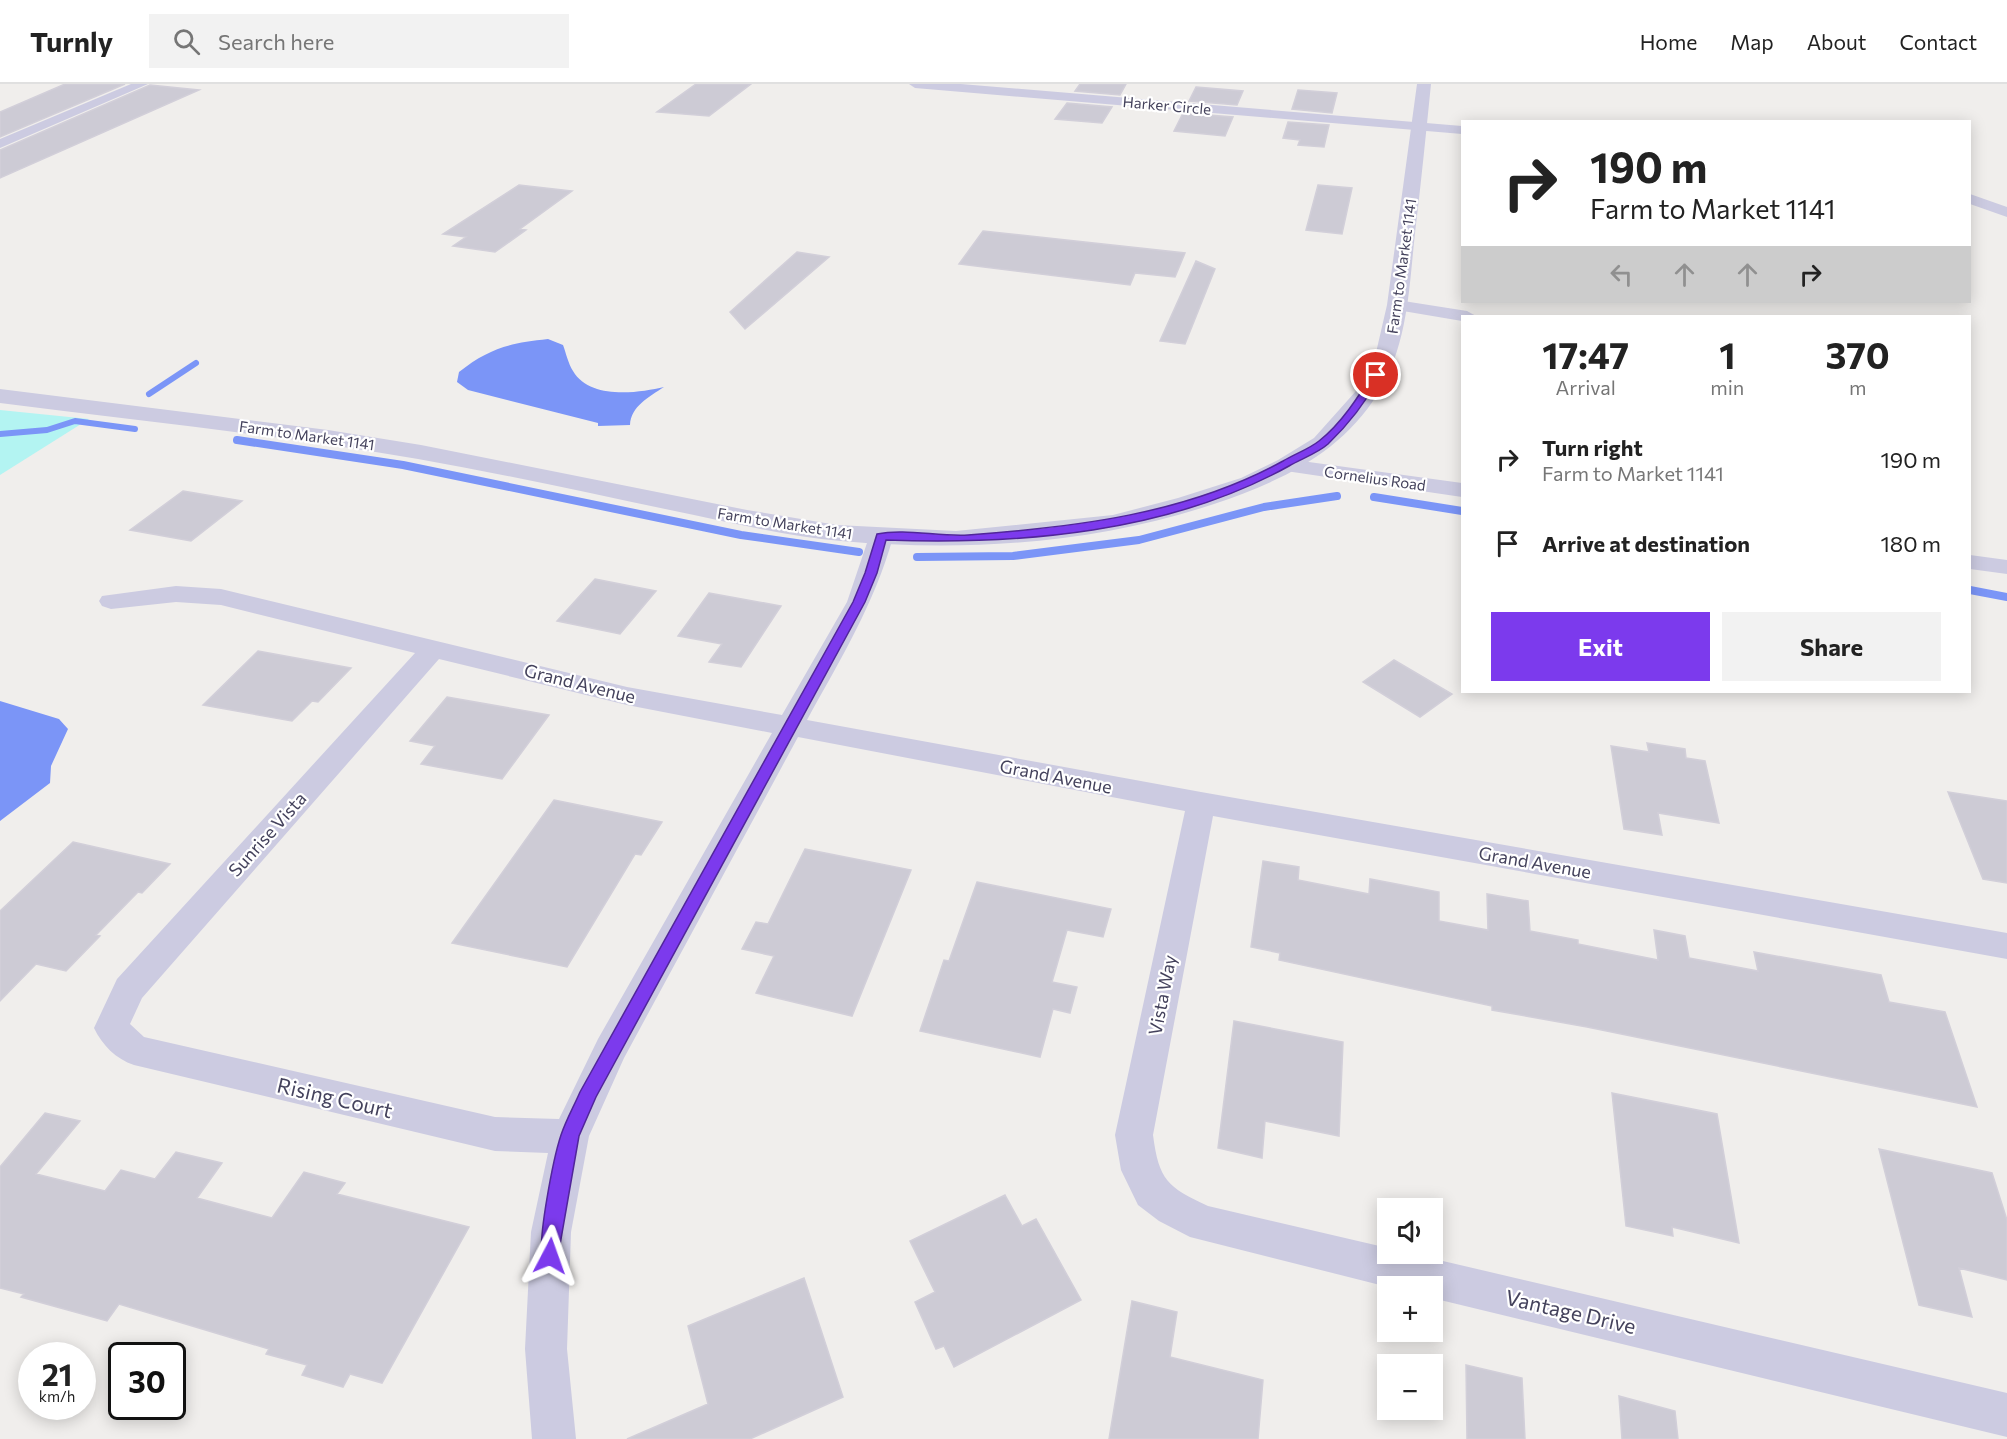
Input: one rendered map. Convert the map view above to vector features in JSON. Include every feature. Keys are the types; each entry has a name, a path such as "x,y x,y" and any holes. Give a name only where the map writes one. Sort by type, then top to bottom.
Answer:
{"street":[{"path":"0,144 142,84"},
{"name":"Harker Circle","path":"915,84 1461,130"},
{"name":"Farm to Market 1141","path":"0,396 328,437 421,452 747,518 837,533 956,539 1024,534 1113,523 1187,504 1250,483 1287,465 1323,443 1366,394 1386,357 1397,305 1424,84"},
{"path":"1971,199 2007,212"},
{"path":"1397,305 1461,315"},
{"name":"Cornelius Road","path":"1287,465 1461,490"},
{"path":"554,1439 546,1349 551,1232 570,1136 610,1050 792,727 859,602 871,573 881,537"},
{"path":"1971,562 2007,567"},
{"name":"Grand Avenue","path":"111,602 176,594 221,597 627,696 1201,803 2007,946"},
{"name":"Sunrise Vista","path":"111,1028 129,989 434,648"},
{"name":"Vista Way","path":"1144,1186 1136,1164 1134,1135 1201,803"},
{"name":"Rising Court","path":"111,1028 134,1050 157,1056 495,1134 570,1136"},
{"name":"Vantage Drive","path":"1144,1186 1171,1208 1204,1224 2007,1415"}],"shaded area":[{"path":"0,410 89,419 0,475"}],"water":[{"path":"548,339 563,345 573,371 591,387 628,392 664,387 637,407 630,425 598,426 598,423 468,390 457,382 459,372 490,352 522,342"},
{"path":"0,701 59,719 68,729 51,766 50,783 0,821"}],"building":[{"path":"65,84 125,84 0,137 0,112"},
{"path":"696,84 751,84 709,116 657,112"},
{"path":"1080,84 1126,84 1120,95 1075,91"},
{"path":"150,85 199,90 0,178 0,150"},
{"path":"1196,87 1243,91 1237,105 1189,101"},
{"path":"1298,90 1337,93 1332,113 1292,109"},
{"path":"1067,103 1112,107 1102,123 1055,119"},
{"path":"1183,113 1233,117 1225,136 1174,131"},
{"path":"1288,122 1329,125 1324,147 1298,145 1300,140 1283,138"},
{"path":"519,185 572,191 520,229 526,230 495,252 453,246 466,237 443,234"},
{"path":"1318,185 1352,188 1342,234 1306,230"},
{"path":"983,231 1185,253 1175,277 1135,273 1130,285 959,264"},
{"path":"797,252 829,257 745,329 730,312"},
{"path":"1196,261 1215,269 1185,344 1160,341"},
{"path":"183,491 242,501 191,541 130,530"},
{"path":"595,579 656,591 620,634 557,621"},
{"path":"709,593 781,606 741,667 709,662 722,644 678,636"},
{"path":"258,651 351,668 318,702 312,701 292,721 203,705"},
{"path":"1394,660 1452,694 1420,717 1363,682"},
{"path":"447,697 549,715 502,779 421,764 435,746 410,741"},
{"path":"1647,743 1685,749 1686,758 1705,761 1719,823 1658,813 1662,835 1624,829 1611,746 1649,752"},
{"path":"1948,792 2007,801 2007,883 1983,879"},
{"path":"554,800 662,822 641,855 635,854 567,967 452,943"},
{"path":"73,842 170,864 142,893 138,892 96,935 100,936 66,971 36,964 0,1001 0,911"},
{"path":"805,849 911,870 852,1016 756,993 774,956 742,949 756,922 768,924"},
{"path":"1263,861 1299,867 1298,880 1369,894 1370,879 1439,892 1439,921 1488,930 1487,894 1528,901 1530,931 1578,940 1578,944 1658,960 1654,930 1685,936 1689,958 1758,971 1754,952 1881,975 1889,1002 1945,1012 1977,1107 1587,1027 1492,1010 1492,1006 1279,960 1280,953 1251,947"},
{"path":"977,882 1111,909 1103,937 1067,930 1052,982 1077,987 1070,1013 1053,1009 1040,1057 920,1031 944,960 949,961"},
{"path":"1234,1021 1343,1042 1339,1136 1265,1121 1262,1158 1218,1148"},
{"path":"1612,1093 1717,1114 1739,1243 1672,1227 1673,1236 1626,1226"},
{"path":"45,1113 80,1121 36,1174 105,1191 121,1170 155,1179 176,1152 222,1163 197,1198 272,1218 304,1172 345,1183 337,1194 469,1227 382,1383 350,1374 343,1387 302,1375 307,1365 266,1354 269,1349 119,1304 107,1321 21,1297 24,1294 0,1288 0,1167"},
{"path":"1879,1149 1992,1173 2007,1220 2007,1280 1959,1268 1972,1317 1919,1305"},
{"path":"1005,1195 1022,1226 1036,1219 1081,1300 954,1367 944,1346 936,1349 915,1302 935,1292 910,1241"},
{"path":"804,1278 843,1397 750,1439 627,1439 708,1404 688,1326"},
{"path":"1132,1301 1177,1312 1170,1357 1263,1380 1258,1439 1109,1439"},
{"path":"1466,1365 1522,1378 1525,1439 1467,1439"},
{"path":"1619,1396 1675,1411 1678,1439 1622,1439"}],"waterway":[{"path":"149,394 196,363"},
{"path":"0,434 47,430 75,421 135,429"},
{"path":"237,440 403,465 741,535 859,552"},
{"path":"917,557 1013,556 1139,540 1264,507 1337,496"},
{"path":"1374,497 1461,511"},
{"path":"1971,590 2007,597"}],"route":[{"path":"550,1256 551,1232 570,1136 589,1092 610,1050 792,727 859,602 871,573 881,537 956,539 1024,534 1113,523 1187,504 1250,483 1287,465 1323,443 1366,394 1376,375"}]}
